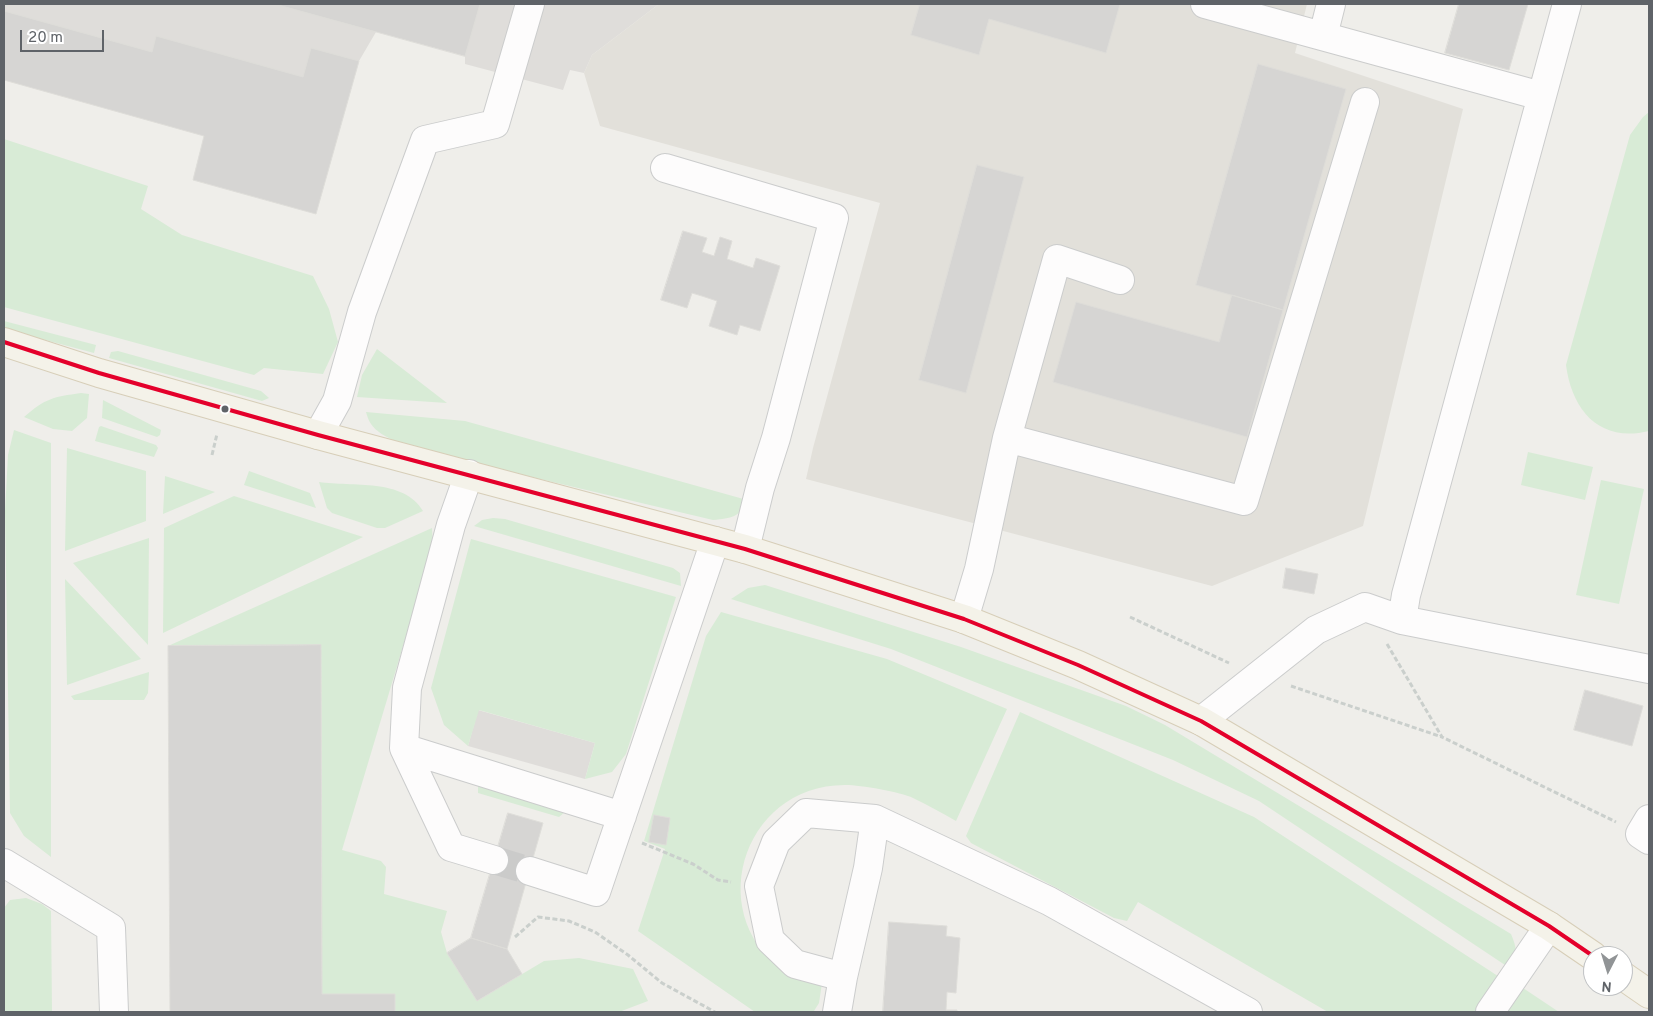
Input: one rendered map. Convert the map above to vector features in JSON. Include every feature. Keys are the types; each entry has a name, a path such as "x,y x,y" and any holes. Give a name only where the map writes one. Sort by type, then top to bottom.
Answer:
{"main road":[{"path":"4,342 99,373 318,435 745,549 964,619 1078,665 1201,721 1549,926 1583,949"},
{"path":"1633,983 1649,994"}],"lane":[{"path":"318,435 337,401 362,312 425,140 494,124 530,4"},
{"path":"1205,4 1541,96"},
{"path":"1323,36 1331,4"},
{"path":"1402,620 1408,586 1567,4"},
{"path":"1007,438 1244,501 1365,102"},
{"path":"665,168 834,218 745,549"},
{"path":"964,619 979,568 1007,438 1058,259 1120,280"},
{"path":"469,474 451,525 407,688 404,748 452,847 494,860"},
{"path":"530,872 596,892 715,541"},
{"path":"1201,721 1316,630 1365,607 1402,620 1649,670"},
{"path":"404,748 622,816"},
{"path":"843,977 796,964 770,940 759,886 776,842 806,813 875,819 1050,900 1248,1012"},
{"path":"837,1012 843,977 868,868 875,819"},
{"path":"4,863 111,928 114,1012"},
{"path":"1490,1012 1549,926"}],"path":[{"path":"1365,607 1442,737 1646,831"},
{"path":"622,816 634,839 693,864 718,880 759,886"},
{"path":"515,937 538,917 570,921 594,932 628,955 662,983 715,1012"}],"shaded area":[{"path":"4,4 659,4 592,55 584,73 570,70 563,90 465,64 465,56 376,32 359,61 316,214 193,179 204,136 4,80"},
{"path":"659,4 1307,4 1295,53 1463,109 1363,526 1212,586 806,479 880,203 600,126 584,73 592,55"},
{"path":"478,710 595,743 585,779 468,746"}],"green space":[{"path":"1649,112 1649,431 1616,432 1603,428 1591,420 1582,409 1569,382 1566,365 1630,135"},
{"path":"4,139 148,186 141,209 182,235 313,276 329,309 338,342 323,374 264,368 254,375 4,307"},
{"path":"4,321 96,345 94,353 4,329"},
{"path":"377,349 447,403 357,397 362,375"},
{"path":"118,351 261,391 269,398 262,401 109,358 111,352"},
{"path":"81,393 89,394 87,418 72,431 53,429 24,417 50,399"},
{"path":"103,400 161,430 160,435 157,437 102,418"},
{"path":"366,412 465,421 747,500 738,514 725,519 713,520 519,474 393,440 376,429 370,422"},
{"path":"101,426 156,445 158,448 154,457 95,441"},
{"path":"14,430 51,443 51,857 24,836 10,813 5,511 8,455"},
{"path":"67,448 146,471 146,521 65,551"},
{"path":"1528,452 1593,467 1585,500 1521,485"},
{"path":"249,471 310,493 316,508 244,485"},
{"path":"165,476 215,492 163,514"},
{"path":"1601,480 1644,489 1619,604 1576,595"},
{"path":"319,482 376,486 390,489 403,493 414,500 423,511 385,528 377,528 332,513 327,508"},
{"path":"234,496 363,537 163,633 164,528"},
{"path":"493,518 505,519 673,568 680,573 681,586 474,526 482,520"},
{"path":"432,528 433,546 342,850 381,861 386,867 384,894 447,911 441,932 447,953 477,1001 544,961 579,958 633,969 648,1001 619,1012 395,1012 395,994 322,994 321,645 168,646"},
{"path":"149,538 148,645 73,563"},
{"path":"471,539 676,597 626,754 612,772 585,779 595,743 479,710 468,746 444,725 431,688"},
{"path":"65,579 141,659 67,685"},
{"path":"765,585 961,647 1126,706 1165,725 1511,934 1516,952 1511,969 1259,801 1173,760 891,649 731,599 748,588"},
{"path":"721,612 887,659 1007,709 956,821 924,803 899,793 846,785 809,791 780,807 758,831 745,860 741,892 747,923 764,952 792,976 822,983 819,1003 814,1011 755,1012 638,931 665,849 644,841 706,636"},
{"path":"149,672 148,693 144,700 74,700 71,696"},
{"path":"1020,712 1254,817 1504,980 1482,1012 1328,1012 1138,902 1127,921 1114,918 971,843 966,836"},
{"path":"485,782 565,812 559,817 478,793 478,786"},
{"path":"26,898 42,904 51,911 52,1012 4,1012 4,908 10,900"},
{"path":"1520,986 1559,1012 1503,1012"}],"building":[{"path":"275,4 480,4 465,56"},
{"path":"920,4 1120,4 1106,53 989,19 979,55 911,35"},
{"path":"1459,4 1528,4 1509,70 1445,53"},
{"path":"4,11 152,52 156,36 303,77 311,48 359,61 316,214 193,180 204,136 4,80"},
{"path":"1258,64 1346,89 1283,310 1196,285"},
{"path":"977,165 1024,177 966,393 919,380"},
{"path":"683,231 707,238 702,252 714,256 720,237 732,241 727,259 753,268 756,258 780,266 760,331 740,325 737,335 709,326 717,301 705,297 692,293 687,308 661,300"},
{"path":"1232,295 1283,310 1247,437 1053,382 1076,302 1219,342"},
{"path":"1286,568 1318,574 1314,594 1283,588"},
{"path":"321,645 322,994 395,994 395,1012 170,1012 168,646"},
{"path":"1585,690 1643,706 1632,746 1574,730"},
{"path":"508,813 543,823 507,949 471,938"},
{"path":"654,815 670,818 666,845 649,842"},
{"path":"889,922 947,926 946,936 960,938 956,993 947,992 946,1010 957,1010 957,1012 883,1012"},
{"path":"471,938 507,949 522,974 477,1001 447,953"}],"tunnel":[{"path":"494,860 530,871"}],"transit line":[{"path":"4,342 99,373 318,435 745,549 964,619 1078,665 1201,721 1549,926 1583,949"}]}
